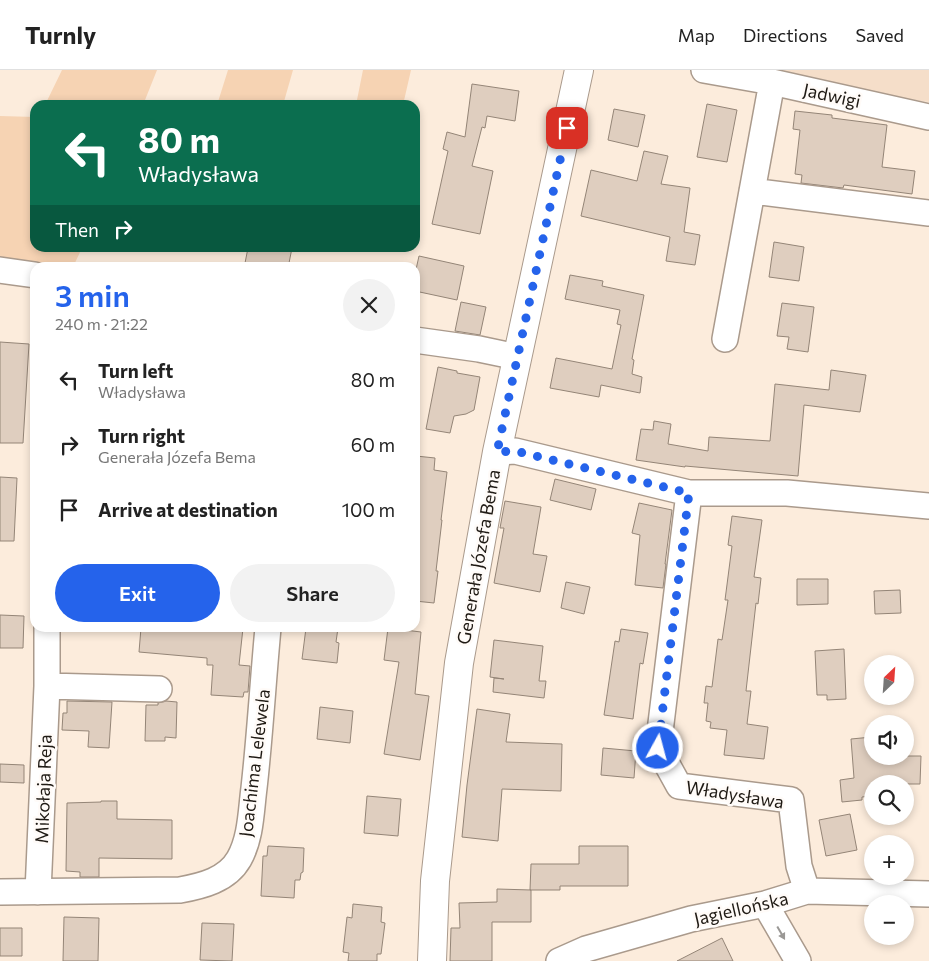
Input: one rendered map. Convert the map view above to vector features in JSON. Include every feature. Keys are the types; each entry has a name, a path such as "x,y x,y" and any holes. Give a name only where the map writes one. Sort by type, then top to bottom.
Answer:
{"street":[{"name":"Generała Józefa Bema","path":"432,961 435,881 459,663 497,452 579,70"},
{"name":"Jadwigi","path":"704,70 772,82 929,117"},
{"path":"726,339 772,82"},
{"path":"752,191 929,213"},
{"path":"0,270 30,274"},
{"path":"420,341 479,349 517,357"},
{"path":"497,452 515,451 689,493 787,493 929,506"},
{"name":"Władysława","path":"689,493 658,748 679,786 791,800 799,866 807,891"},
{"name":"Mikołaja Reja","path":"38,892 47,686 47,632"},
{"name":"Joachima Lelewela","path":"0,892 180,890 201,886 228,872 239,860 246,843 250,822 260,740 268,632"},
{"path":"47,686 159,689"},
{"name":"Jagiellońska","path":"559,961 586,949 691,919 765,904 807,891 929,894"},
{"path":"765,904 798,961"}],"shaded area":[{"path":"62,70 157,70 145,100 47,100"},
{"path":"228,70 293,70 284,100 219,100"},
{"path":"363,70 411,70 404,100 357,100"},
{"path":"774,70 929,70 929,102 772,82"},
{"path":"0,116 30,117 30,252 80,252 75,262 30,262 30,269 0,270"}],"building":[{"path":"472,84 519,91 515,121 487,116 485,128 482,127 472,166 493,171 480,234 432,224 448,151 443,149 447,132 465,137"},
{"path":"707,104 737,110 727,162 697,157"},
{"path":"614,109 645,115 638,147 608,140"},
{"path":"795,111 832,115 832,118 887,125 882,167 915,171 912,194 844,185 843,188 801,183 802,175 795,174 800,130 793,129"},
{"path":"644,151 668,156 661,184 690,188 684,232 700,235 695,265 666,261 670,237 581,216 591,170 637,181"},
{"path":"774,242 804,247 799,281 769,277"},
{"path":"247,252 291,252 289,262 245,262"},
{"path":"419,256 464,266 457,300 420,292 420,262 418,262"},
{"path":"570,275 603,281 602,286 644,295 632,359 634,360 632,374 642,377 640,393 601,385 599,397 550,388 556,358 612,369 621,325 617,324 620,310 565,299"},
{"path":"461,302 486,307 480,335 455,331"},
{"path":"782,303 814,307 808,352 787,349 789,337 777,336"},
{"path":"0,342 29,344 23,443 0,443"},
{"path":"438,367 480,377 474,410 466,414 454,416 450,433 426,429"},
{"path":"831,370 866,375 860,412 804,405 798,476 685,467 636,460 641,429 653,430 654,421 671,424 668,444 708,451 709,437 770,441 775,384 829,390"},
{"path":"420,456 435,458 434,470 447,472 434,603 420,602"},
{"path":"0,477 17,478 14,541 0,541"},
{"path":"555,479 596,489 591,510 550,500"},
{"path":"505,501 541,507 533,554 547,556 540,592 494,583 504,528 500,528"},
{"path":"639,503 672,510 663,588 635,585 640,535 632,533"},
{"path":"732,516 762,520 754,577 761,578 758,604 756,603 746,691 751,691 747,724 768,727 764,759 724,755 727,730 710,728 711,722 706,721 708,703 704,703 706,686 712,687 718,639 722,640 728,600 725,600 732,546 728,545"},
{"path":"797,579 828,579 828,604 797,605"},
{"path":"566,582 590,587 584,614 561,608"},
{"path":"900,590 901,613 875,614 874,591"},
{"path":"0,615 24,616 23,648 0,648"},
{"path":"621,629 648,633 643,664 640,663 633,719 604,715 615,641 619,642"},
{"path":"141,632 243,632 239,665 250,666 248,692 244,692 243,697 211,695 213,665 207,665 207,658 139,652"},
{"path":"305,632 337,632 336,642 339,643 337,663 302,659"},
{"path":"388,632 421,632 415,694 429,696 420,760 384,754 399,662 384,660"},
{"path":"494,640 543,646 539,681 546,681 544,698 493,692 494,678 504,679 490,677"},
{"path":"844,649 846,699 827,700 827,695 817,695 815,651"},
{"path":"67,701 112,702 109,748 88,747 89,731 62,730 63,713 67,713"},
{"path":"166,701 177,702 176,738 165,737 165,741 145,741 146,705 158,705 158,703"},
{"path":"320,707 353,711 350,743 317,739"},
{"path":"477,709 510,714 506,742 562,744 561,791 502,789 498,841 462,837"},
{"path":"864,738 864,765 914,765 914,756 921,756 920,784 914,784 914,775 864,775 864,797 862,797 862,800 842,802 840,780 854,778 851,739"},
{"path":"603,748 636,751 634,778 601,775"},
{"path":"0,764 24,765 24,783 0,782"},
{"path":"367,796 401,799 398,836 364,833"},
{"path":"117,801 117,819 172,820 172,859 99,858 99,877 80,877 80,872 66,871 67,803"},
{"path":"850,814 857,850 826,856 819,820"},
{"path":"268,846 304,848 303,872 301,873 300,880 295,880 294,898 261,896 263,856 267,856"},
{"path":"579,846 628,846 628,886 560,886 560,890 530,890 531,864 579,864"},
{"path":"497,889 531,890 531,922 492,922 492,961 450,961 451,928 460,928 459,903 497,902"},
{"path":"353,904 382,907 381,922 385,923 381,954 377,954 377,961 348,961 349,953 343,952 347,917 352,918"},
{"path":"64,917 99,918 98,961 63,961"},
{"path":"202,923 234,924 232,961 200,960"},
{"path":"0,928 22,928 22,956 0,956"},
{"path":"722,938 733,961 677,961"}],"route":[{"path":"567,128 497,452 515,451 689,493 658,748"}]}
